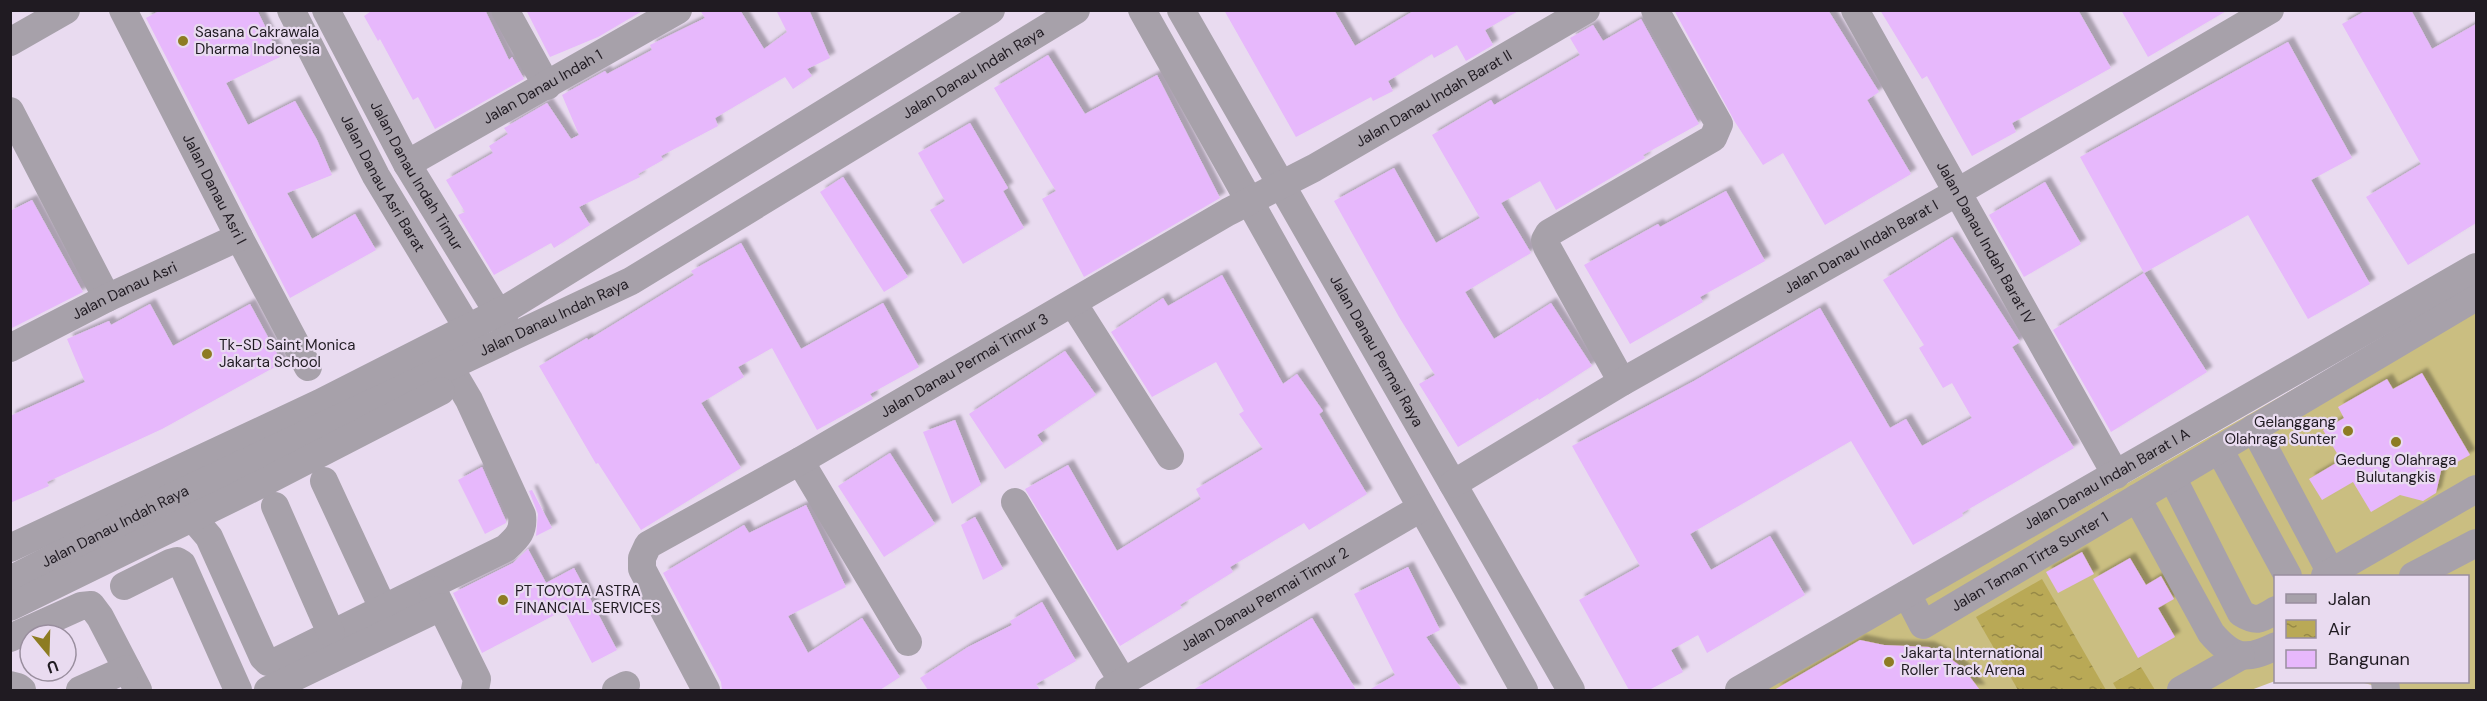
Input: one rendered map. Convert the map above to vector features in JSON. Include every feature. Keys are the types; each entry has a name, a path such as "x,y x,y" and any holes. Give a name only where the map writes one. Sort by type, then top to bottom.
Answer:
{"street":[{"path":"10,42 66,10"},
{"name":"Jalan Danau Asri I","path":"123,10 238,237 308,367"},
{"name":"Jalan Danau Asri Barat","path":"291,10 376,176 475,341"},
{"name":"Jalan Danau Indah Timur","path":"326,10 407,164 496,313 514,338"},
{"path":"505,10 547,86"},
{"name":"Jalan Danau Indah 1","path":"407,164 678,10"},
{"name":"Jalan Danau Indah Raya","path":"10,580 183,507 453,374 496,313 991,10"},
{"name":"Jalan Danau Indah Raya","path":"10,548 320,404 475,341 514,338 631,281 1076,10"},
{"path":"1142,10 1524,690"},
{"name":"Jalan Danau Permai Raya","path":"1181,10 1571,690"},
{"name":"Jalan Danau Indah Barat II","path":"1280,186 1586,10"},
{"path":"1622,382 1547,248 1545,240 1549,233 1713,138 1717,133 1719,124 1655,10"},
{"name":"Jalan Danau Indah Barat IV","path":"1855,10 1956,194 2116,475"},
{"name":"Jalan Danau Indah Barat I","path":"1453,484 1622,382 1956,194 2270,10"},
{"path":"10,111 107,298"},
{"name":"Jalan Danau Permai Timur 3","path":"706,690 642,569 642,558 648,545 800,461 1250,201 1280,186"},
{"name":"Jalan Danau Asri","path":"10,348 107,298 238,237"},
{"path":"612,244 627,265 631,281"},
{"name":"Jalan Danau Indah Barat I A","path":"1739,690 2116,475 2432,308 2476,267"},
{"name":"Jalan Taman Tirta Sunter 1","path":"1907,594 1923,624 2254,428 2432,308 2476,297"},
{"path":"1073,303 1170,456"},
{"path":"268,690 436,596 517,539 523,527 517,505 469,400 453,374"},
{"path":"2254,428 2328,575 2373,563 2476,489"},
{"path":"2219,449 2287,575"},
{"path":"800,461 908,642"},
{"path":"2172,477 2241,613 2250,619 2260,619 2274,611"},
{"path":"324,481 383,608"},
{"path":"2137,498 2211,633 2229,652 2241,656 2257,655 2274,647"},
{"path":"1015,502 1116,686"},
{"path":"274,506 331,633"},
{"path":"10,607 183,507 208,537 263,657 268,662 275,662 383,608 436,596"},
{"name":"Jalan Danau Permai Timur 2","path":"1116,686 1421,508"},
{"path":"2415,575 2476,543"},
{"path":"124,586 170,563 177,561 182,564 238,690"},
{"path":"436,596 477,679 475,690"},
{"path":"10,638 81,606 91,604 132,680 80,690"},
{"path":"2181,690 2241,656"},
{"path":"10,686 22,690"}],"shaded area":[{"name":"Gelanggang Olahraga Sunter","path":"2476,286 2476,690 2392,690 2364,683 2469,683 2469,575 2274,575 2274,681 2251,690 1762,690"}],"water":[{"path":"2042,579 2106,690 2018,690 1976,617"},
{"path":"2141,667 2155,690 2117,690 2113,683"}],"building":[{"path":"161,10 257,10 280,57 226,83 248,125 295,101 317,140 332,175 287,193 312,239 355,214 376,250 290,298 146,18"},
{"path":"373,10 485,10 509,60 512,57 524,79 435,129 418,97 413,100 380,39 378,41 364,16"},
{"path":"526,10 644,10 598,37 550,57"},
{"path":"700,10 740,10 764,49 787,32 776,10 809,10 830,58 807,69 812,76 793,89 785,77 715,118 718,126 661,156 663,160 638,174 640,177 579,207 590,225 554,248 551,243 494,275 458,215 465,212 446,180 493,153 489,146 508,134 504,128 547,103 571,139 579,135 562,95 605,71 607,74 652,50 650,45 705,18"},
{"path":"1224,10 1334,10 1355,46 1415,10 1520,10 1485,30 1493,45 1466,61 1457,45 1434,58 1432,54 1388,81 1393,91 1373,101 1371,97 1296,137"},
{"path":"1674,10 1828,10 1879,92 1867,100 1911,174 1825,225 1783,153 1763,165 1735,122"},
{"path":"1880,10 2078,10 2111,68 2012,123 2016,132 1972,156 1927,76 1922,79"},
{"path":"2121,10 2228,10 2148,57"},
{"path":"2367,10 2411,10 2432,49 2476,24 2476,223 2408,265 2366,197 2421,164 2342,24"},
{"path":"1641,19 1699,124 1643,155 1645,158 1556,210 1540,181 1501,203 1531,253 1465,292 1494,339 1551,303 1592,366 1458,447 1419,384 1435,375 1399,317 1334,201 1394,168 1436,243 1480,218 1432,135 1491,100 1494,105 1580,55 1570,38 1593,25 1603,41"},
{"path":"2288,42 2352,158 2311,180 2370,284 2308,319 2248,215 2144,273 2080,157"},
{"path":"1048,55 1085,114 1157,75 1220,198 1084,277 1042,199 1056,191 994,88"},
{"path":"970,123 1008,188 1003,191 1024,228 963,264 930,210 945,201 918,153"},
{"path":"843,177 908,277 884,292 820,192"},
{"path":"2045,182 2081,244 2024,277 1989,215"},
{"path":"1726,191 1765,261 1700,297 1703,302 1630,344 1584,265 1658,224 1660,227"},
{"path":"32,200 83,292 10,329 10,211"},
{"path":"1952,237 2020,342 2012,347 2074,448 1962,513 1963,516 1913,545 1851,441 1690,534 1711,570 1770,536 1805,595 1707,653 1698,635 1671,650 1683,672 1649,690 1629,690 1579,600 1640,566 1572,446 1694,381 1820,308 1890,428 1906,419 1922,446 1972,418 1952,383 1943,388 1919,348 1924,345 1883,280"},
{"path":"741,243 801,349 883,303 919,367 870,394 873,399 817,430 772,348 738,367 744,377 701,403 741,468 641,530 598,463 596,464 539,366 587,338 588,340 694,275 691,271"},
{"path":"2144,273 2207,372 2111,432 2053,330"},
{"path":"1222,275 1283,384 1297,374 1323,411 1319,414 1367,494 1309,530 1304,523 1230,567 1233,572 1180,605 1182,608 1120,646 1025,489 1068,465 1117,551 1201,499 1196,489 1263,449 1239,414 1244,411 1216,362 1152,397 1111,332 1163,298 1168,306"},
{"path":"150,304 173,346 250,304 282,363 162,429 47,482 49,486 10,503 10,416 85,382 67,339 109,321 111,325"},
{"path":"1065,351 1096,395 1037,435 1043,444 1005,469 969,414"},
{"name":"Gedung Olahraga Bulutangkis","path":"2422,373 2470,455 2441,471 2436,493 2423,501 2400,495 2371,512 2353,482 2322,500 2309,479 2341,460 2323,430 2344,418 2338,407 2387,379 2393,389"},
{"path":"955,420 981,485 952,504 923,432"},
{"path":"890,453 935,524 884,557 838,486"},
{"path":"482,467 506,521 485,534 458,480"},
{"path":"532,490 552,528 536,536 538,514 529,491"},
{"path":"806,505 846,587 788,616 808,653 862,618 900,677 880,690 722,690 721,682 663,573 744,525 749,533"},
{"path":"975,517 1003,569 983,580 961,525"},
{"name":"PT TOYOTA ASTRA FINANCIAL SERVICES","path":"528,549 546,583 574,568 617,650 592,663 564,610 482,653 453,593 513,563"},
{"path":"2082,552 2094,574 2058,593 2046,572"},
{"path":"2130,558 2146,585 2161,576 2174,599 2158,608 2175,637 2138,658 2093,579"},
{"path":"1408,567 1440,630 1426,637 1462,690 1369,690 1395,675 1354,594"},
{"path":"1042,602 1076,661 1036,684 1040,690 928,690 920,678 968,647 1012,625 1010,621"},
{"path":"1312,618 1356,690 1193,690 1267,645"},
{"name":"Jakarta International Roller Track Arena","path":"1860,640 1884,645 1929,647 1947,656 1963,668 1980,690 1774,690"}],"place":[{"name":"Sasana Cakrawala Dharma Indonesia","path":"183,41"},
{"name":"Tk-SD Saint Monica Jakarta School","path":"207,354"},
{"name":"Gelanggang Olahraga Sunter","path":"2348,431"},
{"name":"Gedung Olahraga Bulutangkis","path":"2396,442"},
{"name":"PT TOYOTA ASTRA FINANCIAL SERVICES","path":"503,600"},
{"name":"Jakarta International Roller Track Arena","path":"1889,662"}]}
